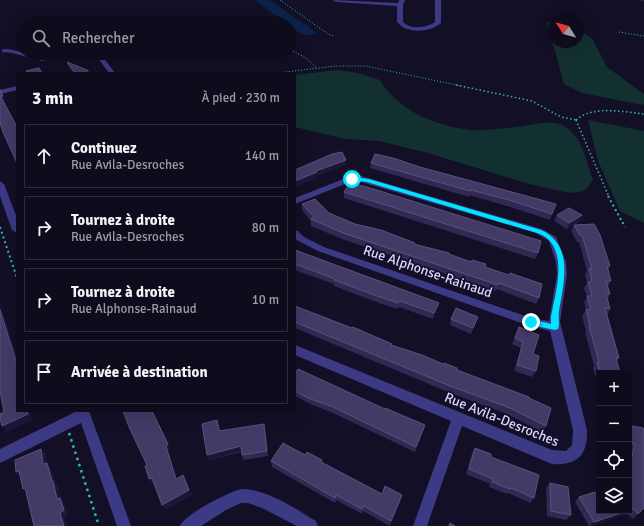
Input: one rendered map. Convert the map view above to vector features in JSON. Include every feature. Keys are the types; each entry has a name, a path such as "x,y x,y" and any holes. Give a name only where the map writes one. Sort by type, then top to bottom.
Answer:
{"street":[{"path":"336,0 401,3 399,19 401,24 410,28 426,28 438,23 438,0"},
{"path":"1,52 16,52"},
{"path":"102,60 111,72"},
{"path":"0,92 16,88"},
{"name":"Rue Avila-Desroches","path":"296,201 349,180 361,179 545,234 555,243 562,270 562,283 554,317 555,327 580,430 580,445 574,454 566,458 552,457 296,350"},
{"path":"0,187 16,227"},
{"name":"Rue Alphonse-Rainaud","path":"296,234 306,242 329,251 531,322 555,327"},
{"path":"0,456 84,413 124,526"},
{"path":"420,526 458,418"},
{"path":"187,526 241,496 249,496 259,499 311,526"}],"path":[{"path":"280,0 328,34 334,36"},
{"path":"619,32 644,36"},
{"path":"296,53 306,58 317,68"},
{"path":"285,72 346,66 373,67 532,101 561,117 576,120"},
{"path":"576,120 579,115 588,112 644,114"},
{"path":"576,120 603,179 611,202 625,227"},
{"path":"0,227 16,275"},
{"path":"70,438 99,526"}],"green space":[{"path":"584,33 592,38 607,67 644,94 644,104 642,105 582,93 564,84 554,48 584,48"},
{"path":"337,70 358,73 380,80 397,100 419,115 431,121 458,128 477,130 545,123 562,125 577,138 593,179 586,190 576,193 565,192 529,184 428,153 379,141 345,139 296,127 296,75"},
{"path":"588,120 644,131 644,223 620,211 598,161"}],"water":[{"path":"255,0 270,0 293,16 277,16"},
{"path":"296,18 317,33 305,35 296,31"}],"building":[{"path":"67,62 87,70 88,72 74,72"},
{"path":"39,68 41,72 26,72"},
{"path":"1,90 3,96 1,97 16,125 16,161 3,132 0,123"},
{"path":"342,152 346,160 316,171 317,172 296,181 296,170 332,154"},
{"path":"375,154 556,204 552,214 509,200 470,191 371,163"},
{"path":"350,183 541,241 538,253 344,192"},
{"path":"315,199 329,213 355,224 381,230 415,243 414,244 449,253 471,262 472,260 486,264 485,267 509,275 510,273 542,284 539,298 499,283 498,285 343,233 311,219 314,217 302,204"},
{"path":"569,208 582,215 569,223 557,215"},
{"path":"594,224 600,235 610,266 607,266 611,281 606,281 610,294 606,294 610,309 605,308 619,358 616,358 619,370 599,370 597,362 599,362 586,309 591,310 587,296 592,296 588,282 592,282 589,268 592,269 582,235 580,235 574,225"},
{"path":"296,250 439,303 434,313 400,301 398,303 380,297 334,280 335,279 296,264"},
{"path":"296,306 352,328 353,327 392,344 391,345 422,355 443,364 444,363 457,368 457,370 529,397 551,408 546,426 510,408 450,386 296,322"},
{"path":"456,308 478,317 473,328 451,319"},
{"path":"0,310 16,361 16,412 27,412 28,414 2,426 0,414 4,412 0,391"},
{"path":"519,327 539,335 533,354 539,356 536,371 517,365 523,342 515,338"},
{"path":"298,369 385,409 425,425 416,447 333,407 308,398 296,392 296,372"},
{"path":"123,412 152,412 168,444 166,446 176,479 183,475 189,490 162,505 152,478 149,479 145,466 147,465"},
{"path":"217,420 219,431 264,424 267,451 242,455 241,446 207,455 202,424"},
{"path":"632,426 643,428 644,431 644,508 638,514 632,509 632,456 635,444 632,444"},
{"path":"283,443 305,455 307,452 322,460 321,462 382,494 385,486 402,495 391,521 364,506 362,509 336,495 335,498 271,461"},
{"path":"475,448 491,454 491,457 539,475 534,498 492,482 493,479 469,469"},
{"path":"41,449 43,464 47,463 57,499 60,498 64,510 60,513 64,526 34,526 25,488 23,489 19,471 16,472 15,460"},
{"path":"550,483 568,487 571,515 551,511"},
{"path":"595,492 596,514 618,514 594,522 579,497"}],"route":[{"path":"352,179 368,180 539,231 553,239 561,262 562,274 561,289 554,317 555,327 531,322"}]}
